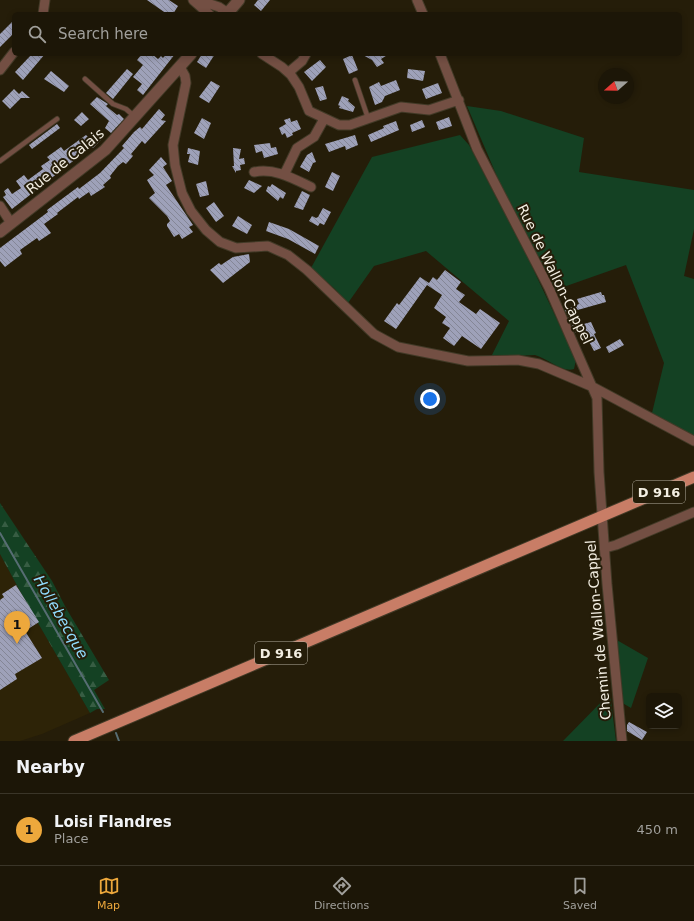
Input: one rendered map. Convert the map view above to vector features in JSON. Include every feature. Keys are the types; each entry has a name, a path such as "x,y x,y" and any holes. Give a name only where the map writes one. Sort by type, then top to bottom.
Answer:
{"main road":[{"name":"D 916","path":"74,741 694,477"},
{"name":"D 916","path":"66,741 89,734"}],"street":[{"path":"43,12 46,0"},
{"path":"193,0 205,7 219,7 226,12"},
{"path":"229,12 239,0"},
{"path":"417,0 422,12"},
{"path":"0,70 12,55"},
{"name":"Rue de Calais","path":"0,232 94,160 136,117 189,56"},
{"path":"265,56 288,72 297,83 308,109 324,118 344,126 401,106 429,110 459,100"},
{"path":"288,72 302,61 305,56"},
{"name":"Rue de Wallon-Cappel","path":"441,56 484,164 549,288 593,387 597,401 599,472 603,516"},
{"path":"180,67 185,76 186,83 173,145 175,165 182,193 191,211 216,238 232,247 268,246 288,255 307,270 374,334 398,347 468,361 528,361 550,368 593,387 694,441"},
{"path":"284,175 296,148 314,137 324,118"},
{"path":"254,172 269,171 284,175 311,187"},
{"path":"0,206 11,223"},
{"path":"605,548 616,545 694,512"},
{"name":"Chemin de Wallon-Cappel","path":"603,516 610,629 622,741"}],"lane":[{"path":"85,79 113,104 126,109 136,117"},
{"path":"355,80 368,118"},
{"path":"0,161 57,119"}],"shaded area":[{"path":"0,554 90,713 42,734 20,741 0,741"}],"green space":[{"path":"467,106 501,111 584,138 579,172 694,190 694,229 684,276 694,279 694,437 652,413 664,363 626,265 555,290 499,181"},
{"path":"460,135 469,145 527,256 576,360 574,369 565,369 535,355 491,357 509,321 426,251 374,266 348,303 335,289 311,268 372,157"},
{"path":"0,503 52,581 66,608 109,680 94,690 105,709 97,709 90,713 0,554"},
{"path":"615,639 648,658 631,708 619,701"},
{"path":"610,693 616,741 563,741"}],"building":[{"path":"147,0 169,0 178,6 174,12 164,12"},
{"path":"258,0 270,0 261,11 254,5"},
{"path":"12,22 12,35 0,47 0,34"},
{"path":"30,56 43,56 23,80 15,72"},
{"path":"140,56 154,56 158,59 161,56 163,58 164,56 173,56 143,95 137,90 142,84 133,77 143,65 137,60"},
{"path":"201,56 214,56 206,68 197,62"},
{"path":"352,56 358,70 349,74 343,59"},
{"path":"365,56 386,56 381,59 384,63 377,67 372,60"},
{"path":"320,60 326,67 312,81 304,72"},
{"path":"127,69 133,74 113,99 106,93"},
{"path":"408,69 425,71 423,81 407,78"},
{"path":"51,71 69,86 64,92 44,79"},
{"path":"396,80 400,90 385,96 382,102 375,105 369,87 379,82 381,86"},
{"path":"211,81 220,86 209,103 199,97"},
{"path":"438,83 442,93 426,99 422,89"},
{"path":"323,86 327,99 320,101 315,88"},
{"path":"14,89 19,94 22,91 30,98 21,98 10,109 2,101"},
{"path":"342,96 349,99 348,101 355,107 353,112 339,108 340,106 338,105"},
{"path":"97,97 108,104 106,106 124,119 111,133 105,128 109,121 90,104"},
{"path":"159,109 165,115 161,120 166,121 145,144 142,141 131,154 133,156 126,164 123,162 118,166 110,176 111,178 103,185 105,187 91,196 89,192 79,199 78,197 57,213 58,214 44,224 51,233 39,241 37,238 20,250 22,254 5,267 0,261 0,248 48,212 47,210 100,173 124,148 122,146 134,132 140,127 142,129"},
{"path":"82,112 89,119 81,126 74,120"},
{"path":"449,117 452,126 439,130 436,122"},
{"path":"202,118 211,123 204,139 194,133"},
{"path":"290,118 291,122 297,120 301,129 292,133 293,135 287,138 285,133 282,135 279,128 286,124 284,120"},
{"path":"422,120 425,127 412,132 410,125"},
{"path":"396,121 399,130 371,142 368,135 384,128 383,126"},
{"path":"57,124 60,128 32,149 29,145"},
{"path":"96,134 102,139 93,148 91,147 12,209 3,197 6,195 4,191 8,188 12,194 21,188 16,181 24,175 28,180 43,169 41,166 50,160 47,157 61,147 64,151 86,135 91,140"},
{"path":"355,135 358,145 346,150 345,146 329,152 325,144"},
{"path":"270,143 271,148 276,147 278,154 264,158 262,151 256,153 254,145"},
{"path":"188,148 200,151 198,165 188,162 190,154 187,154"},
{"path":"233,148 241,149 239,159 244,158 245,164 240,165 241,170 236,171 236,173 232,166 234,166"},
{"path":"312,152 316,162 313,163 309,172 300,167 307,155"},
{"path":"161,157 167,164 163,167 172,181 166,185 193,225 189,227 193,232 182,239 179,234 174,237 167,226 170,221 167,216 149,198 155,193 147,180 154,175 149,170"},
{"path":"332,172 340,176 333,191 325,187"},
{"path":"249,180 262,186 254,193 244,188"},
{"path":"206,181 209,195 200,197 196,184"},
{"path":"272,184 286,193 283,199 280,197 278,201 266,191 268,186 270,187"},
{"path":"302,191 310,195 303,210 294,207"},
{"path":"214,202 224,216 216,222 206,208"},
{"path":"323,208 331,212 324,225 320,223 318,226 309,221 312,216 316,218 318,217"},
{"path":"238,216 252,225 247,234 232,226"},
{"path":"269,222 289,229 319,246 315,254 288,239 266,231"},
{"path":"249,254 250,262 223,283 210,270 219,263 221,265 233,257"},
{"path":"445,270 461,282 456,289 465,295 459,302 476,314 480,309 500,323 481,349 462,336 454,346 443,338 450,328 442,323 446,317 434,308 442,295 427,285 396,329 384,321 397,303 399,305 420,277 429,283 433,277 437,280"},
{"path":"601,292 602,295 604,295 606,302 574,311 580,325 591,322 596,333 594,334 601,348 594,351 586,336 582,338 579,332 576,333 565,310 579,304 577,299"},
{"path":"620,339 624,345 609,353 606,347"},
{"path":"16,585 39,622 25,631 42,658 15,674 17,679 0,690 0,600 4,597 2,594"},
{"path":"629,722 647,732 642,740 627,731 627,725"}],"waterway":[{"name":"Hollebecque","path":"0,533 103,712"},
{"name":"Hollebecque","path":"116,733 119,741"}],"place":[{"name":"Loisi Flandres","path":"17,644"}]}
